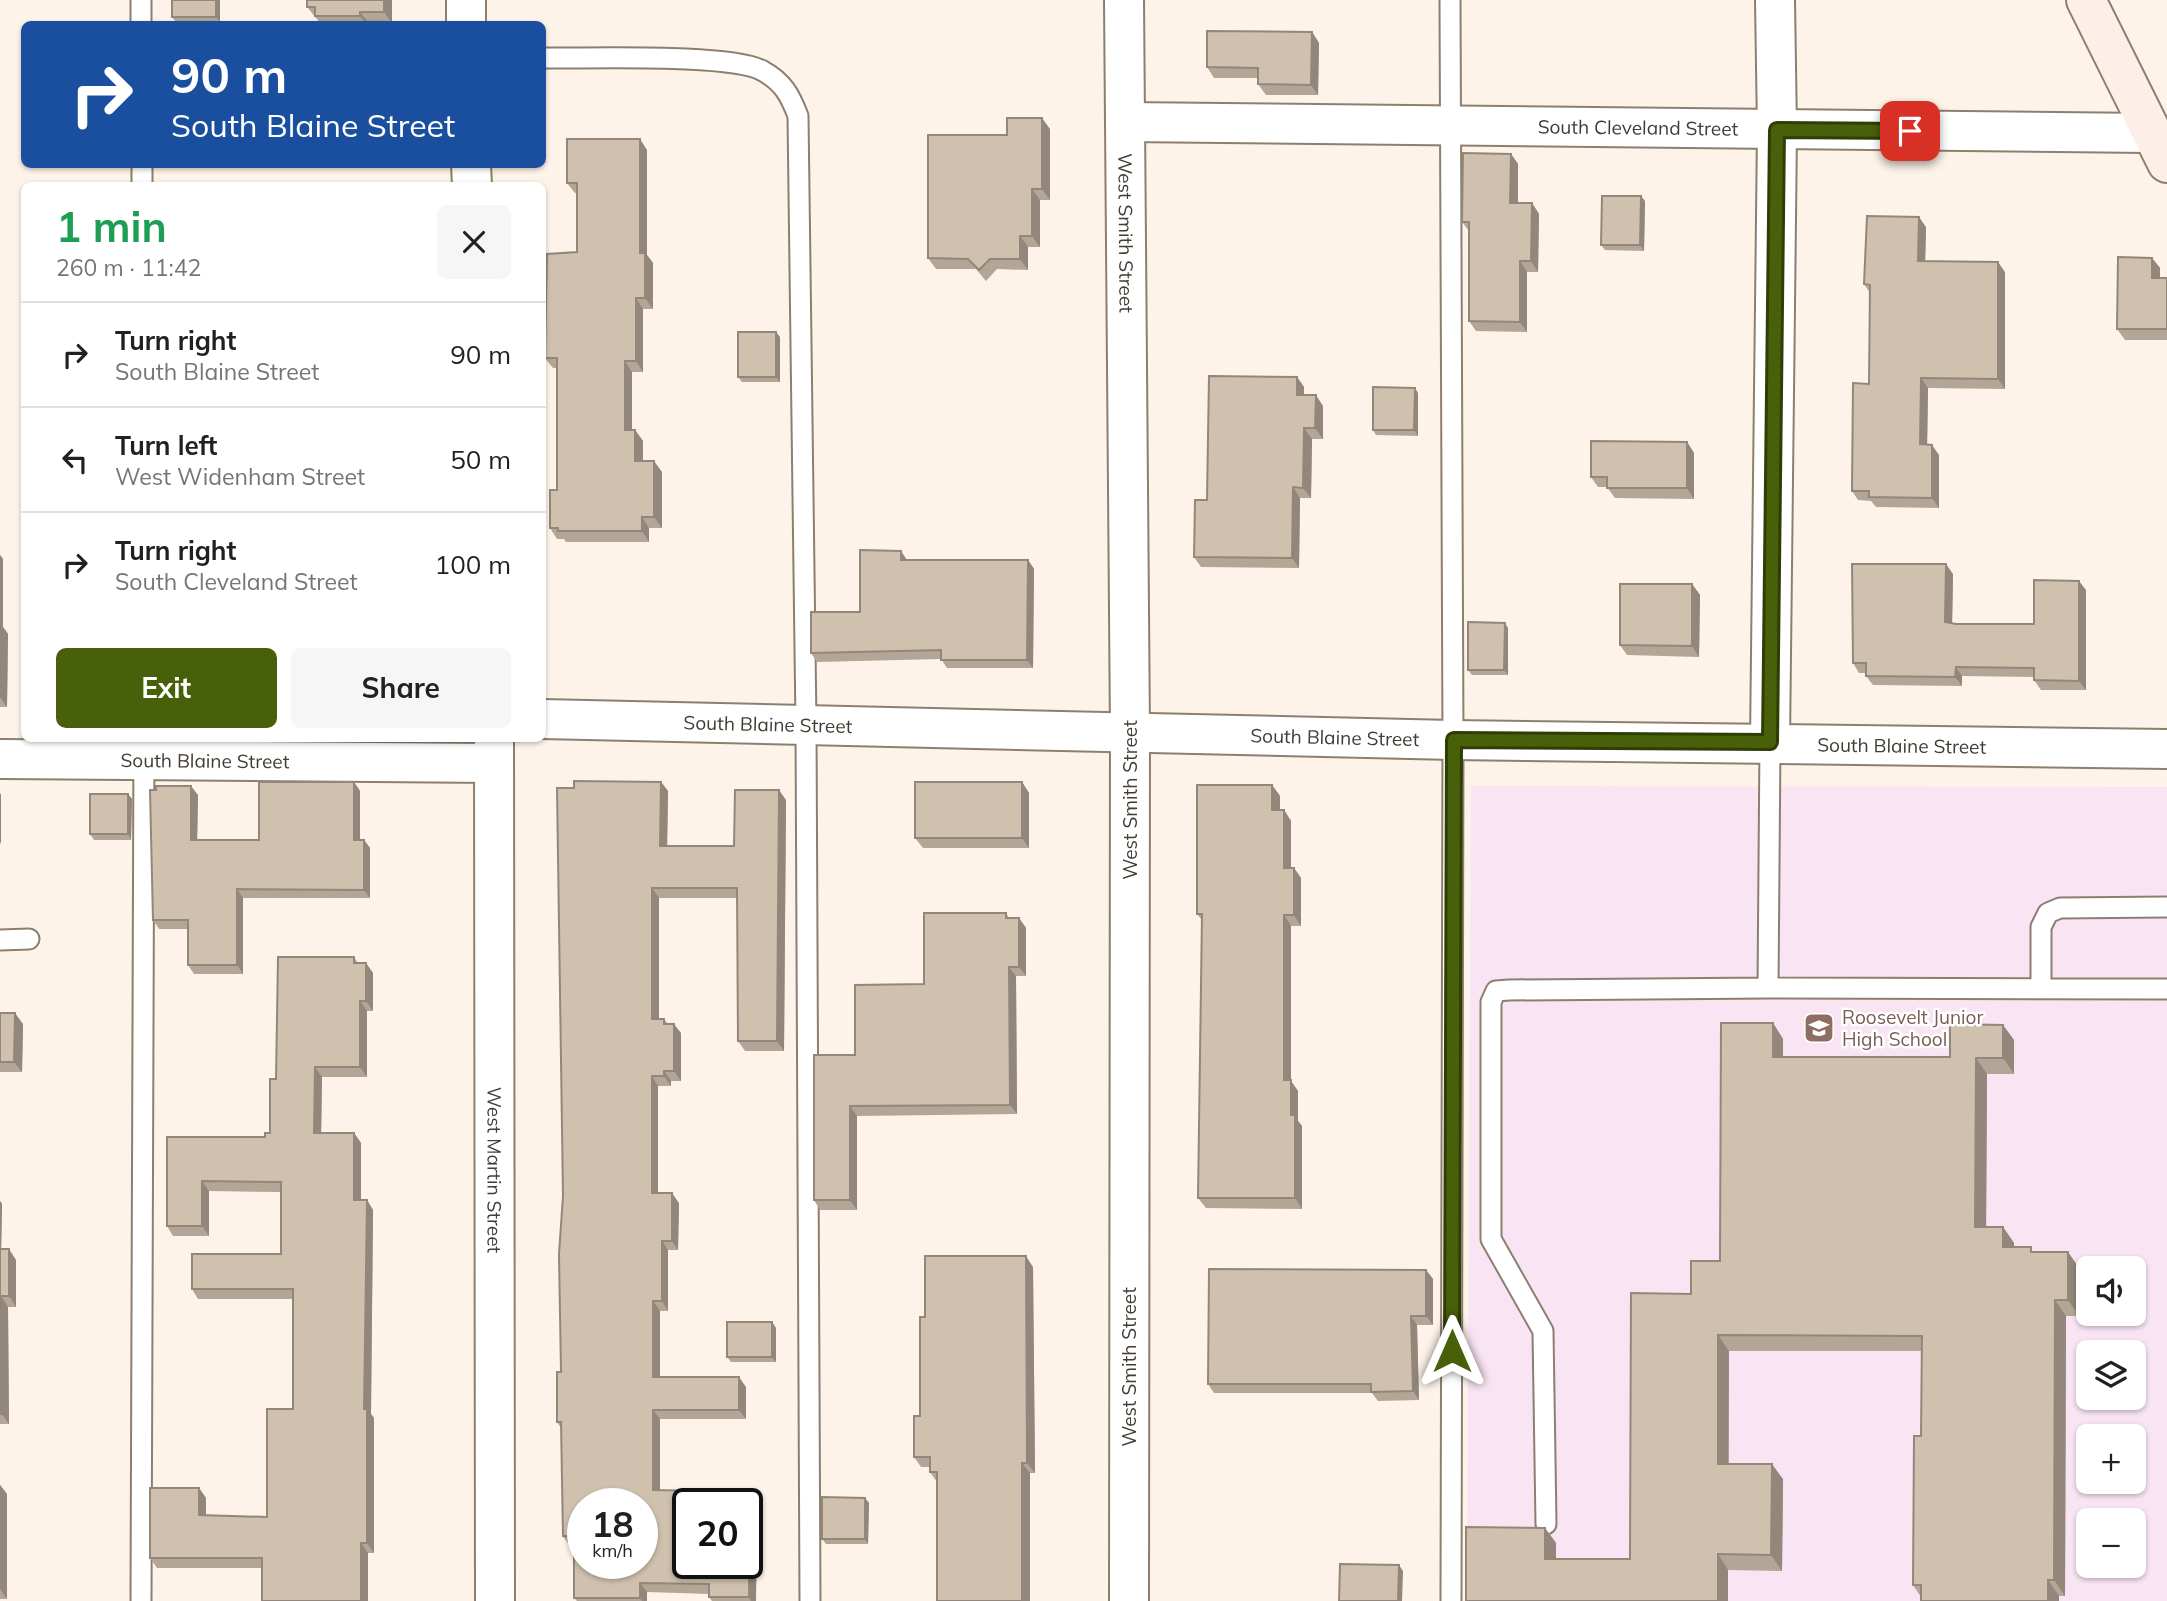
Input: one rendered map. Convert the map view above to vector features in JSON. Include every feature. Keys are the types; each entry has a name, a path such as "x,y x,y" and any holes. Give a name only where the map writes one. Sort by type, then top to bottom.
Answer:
{"main road":[{"path":"2086,0 2158,148"}],"street":[{"path":"466,0 466,21"},
{"name":"West Smith Street","path":"1125,0 1130,732 1129,1601"},
{"path":"1770,742 1777,130 1775,0"},
{"name":"South Cleveland Street","path":"1125,122 1777,130 2158,148"},
{"name":"South Blaine Street","path":"546,719 1454,740 2167,749"},
{"name":"South Blaine Street","path":"0,759 144,749 494,750"},
{"name":"West Martin Street","path":"494,750 495,1601"}],"lane":[{"path":"141,0 141,21"},
{"path":"1450,0 1448,126 1454,740 1451,1601"},
{"path":"546,58 726,62 761,69 787,88 798,116 806,724 810,1601"},
{"path":"1769,988 1770,742"},
{"path":"141,1601 144,749"},
{"path":"2041,988 2041,927 2048,913 2060,908 2167,907"},
{"path":"0,940 29,939"},
{"path":"1546,1524 1543,1331 1491,1239 1491,1002 1496,992 1769,988 2167,989"}],"shaded area":[{"name":"Roosevelt Junior High School","path":"1471,786 2167,787 2167,1601 1467,1601"}],"building":[{"path":"172,0 216,0 216,17 172,17"},
{"path":"307,0 384,0 384,12 360,12 360,16 315,16 315,7 307,7"},
{"path":"1207,31 1312,32 1311,85 1258,84 1258,68 1207,67"},
{"path":"1007,118 1042,118 1042,189 1032,189 1032,236 1020,236 1020,259 990,259 979,270 968,259 928,258 928,135 1007,135"},
{"path":"567,139 640,139 640,253 645,253 645,298 636,298 636,361 625,361 625,430 635,430 635,461 654,461 654,517 642,517 642,531 558,531 558,528 550,528 550,490 557,490 557,358 546,358 547,254 577,252 577,183 567,183"},
{"path":"1463,153 1511,154 1510,203 1532,203 1531,261 1520,261 1520,322 1469,321 1469,222 1462,222"},
{"path":"1602,196 1641,196 1640,245 1601,245"},
{"path":"1867,216 1919,217 1918,261 1998,262 1998,379 1921,378 1920,444 1932,445 1932,498 1869,497 1869,491 1852,491 1853,383 1869,384 1870,285 1864,284"},
{"path":"2118,257 2152,258 2152,278 2167,278 2167,329 2117,329"},
{"path":"738,332 776,332 776,377 738,377"},
{"path":"1209,376 1297,377 1297,395 1316,395 1315,428 1304,428 1303,488 1293,487 1292,558 1194,557 1195,500 1207,500"},
{"path":"1373,387 1415,388 1414,430 1373,430"},
{"path":"1591,441 1687,442 1687,488 1607,488 1607,477 1591,477"},
{"path":"860,550 901,551 901,560 1028,560 1027,660 941,660 941,650 811,653 811,612 860,612"},
{"path":"1852,564 1946,564 1945,622 1956,624 2034,624 2034,580 2079,581 2079,681 2034,680 2034,668 1956,667 1955,677 1866,676 1866,663 1853,663"},
{"path":"1620,584 1692,584 1692,646 1620,645"},
{"path":"1468,622 1505,623 1504,670 1468,670"},
{"path":"574,781 661,782 660,846 734,846 735,790 779,790 777,1041 738,1041 737,888 652,888 652,1019 664,1019 664,1024 674,1024 674,1071 664,1071 664,1076 652,1076 652,1193 672,1193 672,1241 662,1241 662,1301 653,1301 653,1377 739,1377 739,1410 653,1410 653,1488 567,1488 567,1536 563,1536 561,1422 557,1422 557,1372 561,1372 559,1254 563,1196 557,788 574,788"},
{"path":"259,782 354,782 354,840 364,840 364,890 237,889 237,965 188,965 188,920 153,920 150,790 156,790 156,786 191,786 191,840 259,840"},
{"path":"915,782 1022,782 1022,838 915,838"},
{"path":"1197,785 1272,785 1272,810 1284,810 1284,868 1294,868 1294,915 1284,915 1284,1080 1291,1080 1291,1115 1295,1115 1295,1198 1198,1198 1202,914 1197,914"},
{"path":"90,794 128,794 128,834 90,834"},
{"path":"924,913 1006,913 1006,918 1019,918 1019,967 1009,967 1010,1105 850,1106 850,1200 814,1200 814,1055 855,1055 855,985 924,984"},
{"path":"278,957 354,957 354,963 366,963 366,1001 360,1001 360,1067 315,1067 314,1133 354,1133 354,1200 367,1200 364,1409 367,1409 367,1543 361,1543 361,1601 262,1601 262,1558 150,1558 150,1488 199,1488 199,1515 267,1517 267,1409 293,1409 293,1289 192,1289 192,1254 281,1254 281,1182 202,1181 202,1226 167,1226 167,1137 265,1137 265,1133 270,1133 270,1079 276,1079"},
{"path":"0,1013 15,1013 14,1062 0,1062"},
{"path":"1721,1023 1773,1023 1773,1057 1950,1057 1950,1024 2003,1025 2003,1058 1976,1058 1975,1227 2003,1227 2003,1247 2031,1247 2031,1252 2068,1252 2068,1300 2055,1300 2054,1580 2048,1580 2048,1601 1921,1601 1921,1585 1913,1585 1914,1436 1921,1436 1922,1336 1718,1335 1718,1464 1772,1464 1771,1555 1718,1554 1718,1601 1466,1601 1466,1527 1545,1528 1545,1559 1630,1559 1631,1293 1691,1294 1691,1261 1720,1261"},
{"path":"0,1249 9,1249 9,1296 1,1296 2,1414 0,1414"},
{"path":"925,1256 1026,1256 1027,1463 1022,1463 1022,1601 937,1601 937,1472 930,1472 930,1457 914,1457 914,1416 920,1416 920,1317 925,1317"},
{"path":"1209,1269 1426,1270 1426,1316 1411,1316 1413,1391 1371,1392 1371,1384 1208,1384"},
{"path":"727,1322 772,1322 772,1357 727,1357"},
{"path":"658,1490 672,1490 672,1579 749,1579 749,1597 709,1597 709,1584 640,1583 640,1598 574,1598 574,1579 658,1579"},
{"path":"822,1497 865,1498 865,1539 822,1539"},
{"path":"1340,1564 1399,1565 1398,1601 1339,1601"}],"place":[{"name":"Roosevelt Junior High School","path":"1819,1028"}],"route":[{"path":"1452,1351 1454,740 1770,742 1777,130 1910,131"}]}
